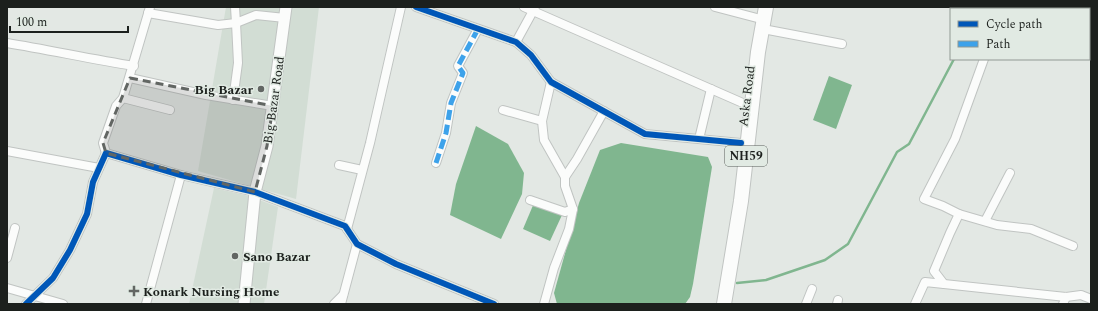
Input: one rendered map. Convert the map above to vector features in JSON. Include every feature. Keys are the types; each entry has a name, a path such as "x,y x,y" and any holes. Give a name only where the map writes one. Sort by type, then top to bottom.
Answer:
{"highway":[{"name":"NH59","path":"759,18 766,7"},
{"name":"Aska Road","path":"720,304 740,143 749,105 759,18"},
{"name":"NH59","path":"720,304 741,201 749,105"}],"street":[{"path":"233,100 238,63 235,7"},
{"path":"347,229 370,143 401,7"},
{"path":"416,7 516,42 531,55 551,82 645,134 740,143"},
{"path":"524,7 534,9 749,105"},
{"path":"715,7 759,18 842,44"},
{"path":"516,42 534,9"},
{"path":"26,304 53,278 70,250 87,214 93,182 106,153 103,143 116,106 123,98 130,78 149,10 218,26 236,23 256,15 285,12"},
{"name":"Big Bazar Road","path":"244,304 255,192 267,146 285,12"},
{"path":"436,163 446,133 451,103 463,73 458,66 478,29"},
{"path":"7,43 93,60 134,66"},
{"path":"984,60 955,139 924,199 959,214 997,224 1031,229 1073,246"},
{"path":"130,78 206,95 273,106"},
{"path":"544,304 554,268 569,229 573,210 565,186 565,177 544,140 542,121 551,82"},
{"path":"699,139 711,89"},
{"path":"123,98 170,110"},
{"path":"503,110 542,121"},
{"path":"565,177 604,111"},
{"path":"7,150 99,168"},
{"path":"106,153 181,175 255,192 345,226 357,244 396,264 494,304"},
{"path":"339,165 362,170"},
{"path":"985,221 1010,173"},
{"path":"146,304 181,175"},
{"path":"530,200 565,212 573,210"},
{"path":"944,284 934,271 959,214"},
{"path":"7,258 15,228"},
{"path":"341,304 357,244"},
{"path":"915,304 925,282 1065,300 1081,295 1091,299"},
{"path":"7,288 63,304"},
{"path":"806,304 812,289"},
{"path":"334,304 343,295"},
{"path":"472,304 476,296"}],"highlighted area":[{"path":"130,78 273,106 267,146 255,192 106,153 103,143"}],"shaded area":[{"name":"Big Bazar","path":"226,7 319,7 296,199 198,171"},
{"path":"829,76 852,85 836,129 813,120"},
{"path":"476,126 508,144 524,173 522,194 501,239 450,215 456,184"},
{"path":"621,143 708,157 712,167 690,297 685,304 557,304 554,293 579,203 600,150"},
{"name":"Sano Bazar","path":"214,188 249,196 278,207 264,304 189,304"},
{"path":"534,203 562,215 550,241 523,229"}],"waterway":[{"path":"737,283 766,280 825,260 848,244 897,152 909,144 953,60"}],"marked path":[{"path":"436,163 446,133 451,103 463,73 458,66 478,29"}],"cycle path":[{"path":"416,7 516,42 531,55 551,82 645,134 741,143"},
{"path":"26,304 53,278 70,250 87,214 93,182 106,153 181,175 255,192 345,226 357,244 396,264 494,304"}],"place":[{"name":"Big Bazar","path":"261,89"},
{"name":"Sano Bazar","path":"235,256"},
{"name":"Konark Nursing Home","path":"134,291"}]}
